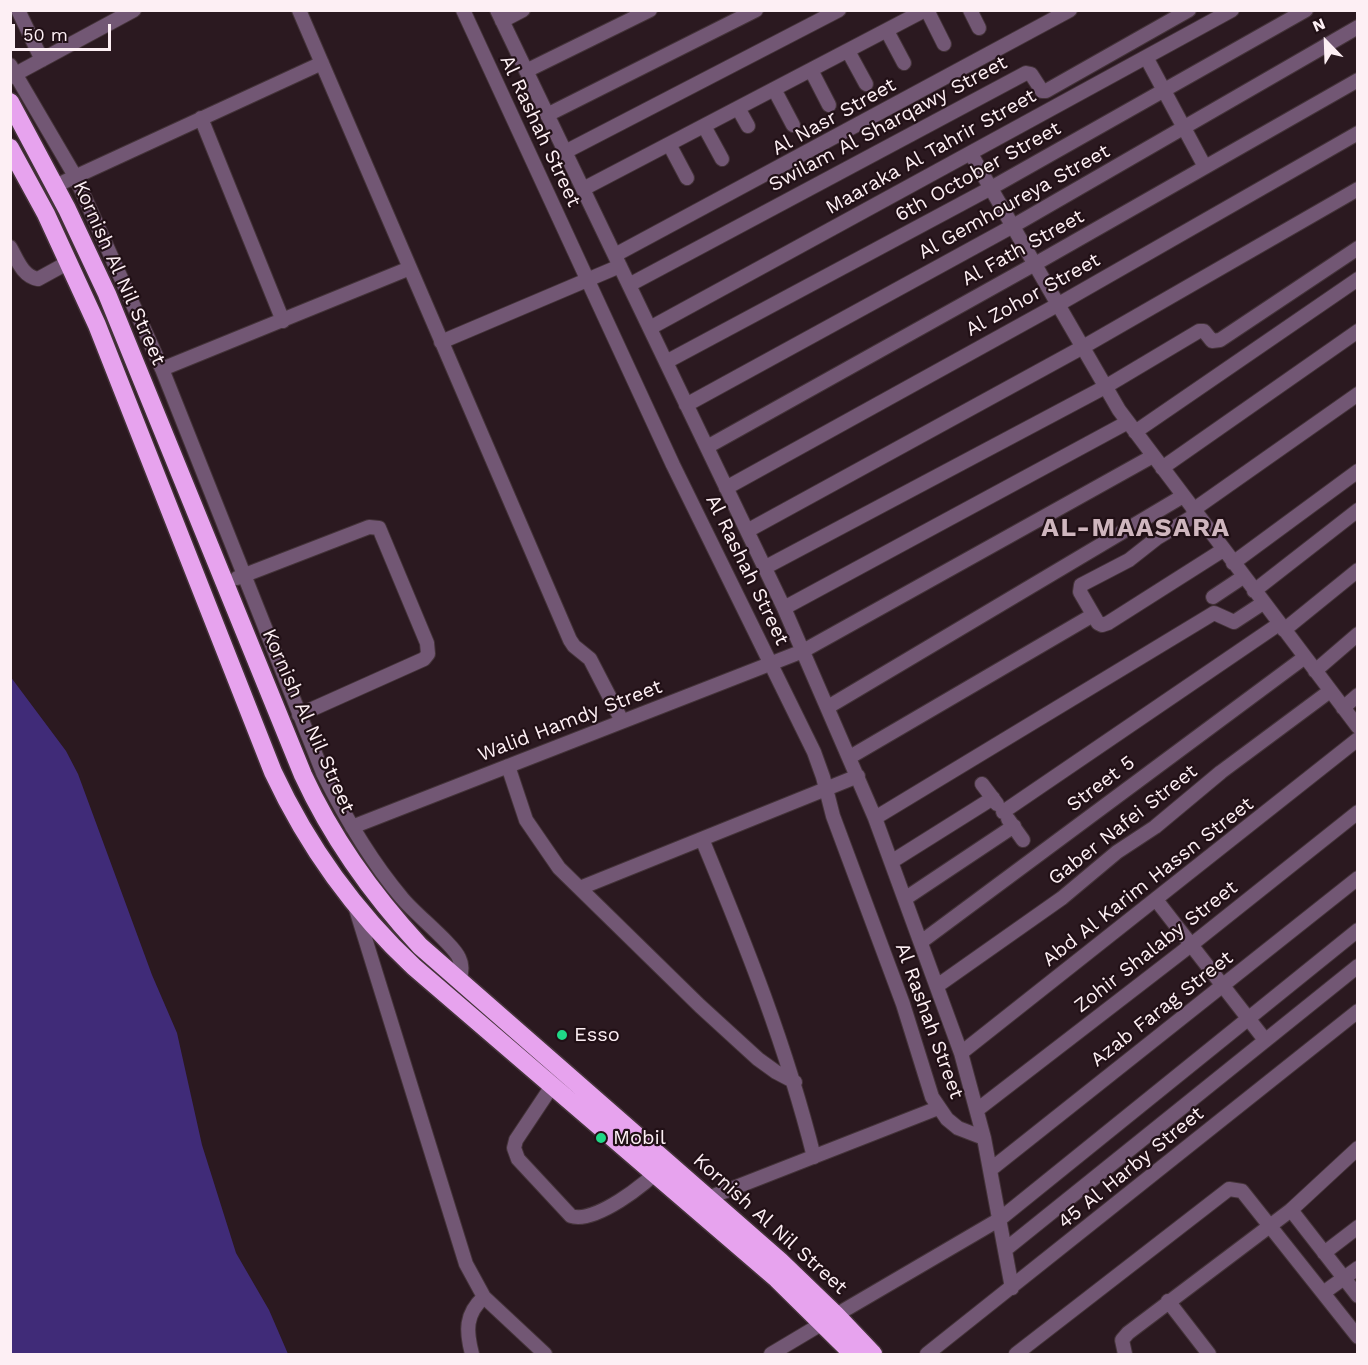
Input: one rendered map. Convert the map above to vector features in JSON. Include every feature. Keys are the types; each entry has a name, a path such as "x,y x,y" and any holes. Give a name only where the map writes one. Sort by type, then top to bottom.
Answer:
{"highway":[{"name":"Kornish Al Nil Street","path":"10,102 88,252 125,336 303,775 333,835 366,884 396,920 459,981 777,1279 830,1318 873,1354"},
{"name":"Kornish Al Nil Street","path":"10,148 69,262 118,378 273,772 312,846 354,905 406,960 552,1086 661,1168 708,1198 830,1318 845,1352"},
{"path":"69,262 88,252"}],"street":[{"path":"18,10 42,60"},
{"path":"134,10 42,60 12,72 75,176 162,369 323,773 352,827 402,898 456,953 462,969 459,981"},
{"path":"299,10 570,640 590,659 622,721"},
{"name":"Al Rashah Street","path":"463,10 673,465 772,663 814,753 833,816 903,1004 938,1108 958,1128 984,1138"},
{"path":"500,16 523,10"},
{"path":"526,71 650,10"},
{"path":"548,115 756,10"},
{"path":"565,152 840,10"},
{"path":"583,189 926,10 944,44"},
{"path":"970,10 979,28"},
{"name":"Al Nasr Street","path":"441,342 587,280 617,261 1070,10"},
{"name":"Swilam Al Sharqawy Street","path":"629,285 1026,73 1031,74 1042,91 1046,91 1189,10"},
{"name":"Maaraka Al Tahrir Street","path":"650,328 1232,10"},
{"name":"6th October Street","path":"666,362 991,188 1306,10"},
{"name":"Al Rashah Street","path":"500,16 784,608 875,818 961,1053 984,1138 1012,1288"},
{"name":"Al Gemhoureya Street","path":"686,405 1013,226 1358,27"},
{"path":"887,31 904,63"},
{"path":"848,51 866,84"},
{"path":"1146,57 1205,167"},
{"path":"55,186 322,63"},
{"path":"811,70 830,105"},
{"name":"Al Fath Street","path":"706,447 1035,264 1358,80"},
{"path":"774,89 793,124"},
{"path":"738,108 748,126"},
{"path":"201,118 284,321"},
{"path":"704,126 722,159"},
{"name":"Al Zohor Street","path":"726,488 1059,304 1358,133"},
{"path":"669,144 687,178"},
{"path":"971,154 1131,427 1358,727"},
{"path":"747,531 1083,347 1358,189"},
{"path":"10,246 24,271 34,278 38,279 69,262"},
{"path":"764,567 1106,387 1199,331 1204,331 1212,341 1220,340 1358,248"},
{"path":"162,369 410,268"},
{"path":"784,608 1131,427 1358,279"},
{"path":"1162,468 1358,331"},
{"path":"1223,550 1106,625 1100,624 1093,615 1079,590 1081,585 1129,560 1358,394"},
{"name":"Walid Hamdy Street","path":"352,827 803,651 1153,456"},
{"path":"1233,563 1358,471"},
{"path":"828,707 1183,496"},
{"path":"1254,591 1358,510"},
{"path":"224,583 375,526 379,528 427,644 428,654 424,659 298,715"},
{"path":"1003,812 1281,627 1358,570"},
{"path":"1213,597 1243,577"},
{"path":"875,818 1213,614 1218,613 1227,621 1234,622 1263,603"},
{"path":"850,757 1093,615"},
{"path":"1315,671 1358,634"},
{"name":"Street 5","path":"921,942 1305,657"},
{"name":"Gaber Nafei Street","path":"937,986 1018,926 1062,898 1118,852 1176,811 1221,772 1330,691"},
{"path":"1343,708 1358,695"},
{"name":"Abd Al Karim Hassn Street","path":"961,1053 1358,740"},
{"path":"508,766 526,820 553,860 700,1006 758,1059 795,1082"},
{"path":"580,888 858,776"},
{"path":"982,784 1023,840"},
{"path":"891,862 993,798"},
{"name":"Zohir Shalaby Street","path":"977,1110 1191,945 1358,812"},
{"path":"906,898 1014,826"},
{"path":"702,839 774,1017 795,1082 814,1156"},
{"name":"Azab Farag Street","path":"990,1170 1358,878"},
{"path":"1156,901 1265,1040"},
{"path":"354,905 466,1264 484,1297 545,1354"},
{"path":"771,1354 1000,1219 1358,930"},
{"path":"1006,1249 1358,966"},
{"name":"45 Al Harby Street","path":"927,1354 1358,1011"},
{"path":"552,1086 514,1148 518,1159 572,1216 580,1218 606,1208 630,1194 661,1168"},
{"path":"708,1198 938,1108"},
{"path":"1125,1354 1122,1340 1168,1300 1291,1210 1358,1148"},
{"path":"1016,1354 1228,1189 1242,1191 1358,1337"},
{"path":"1291,1210 1358,1296"},
{"path":"1324,1253 1358,1227"},
{"path":"1323,1293 1358,1268"},
{"path":"472,1354 467,1326 472,1310 484,1297"},
{"path":"1168,1300 1209,1354"}],"shaded area":[{"path":"10,676 66,751 78,774 152,975 177,1033 202,1145 236,1253 269,1310 288,1354 11,1354"}],"place":[{"name":"Esso","path":"562,1035"},
{"name":"Mobil","path":"601,1138"}],"district":[{"name":"AL-MAASARA","path":"1136,528"}]}
